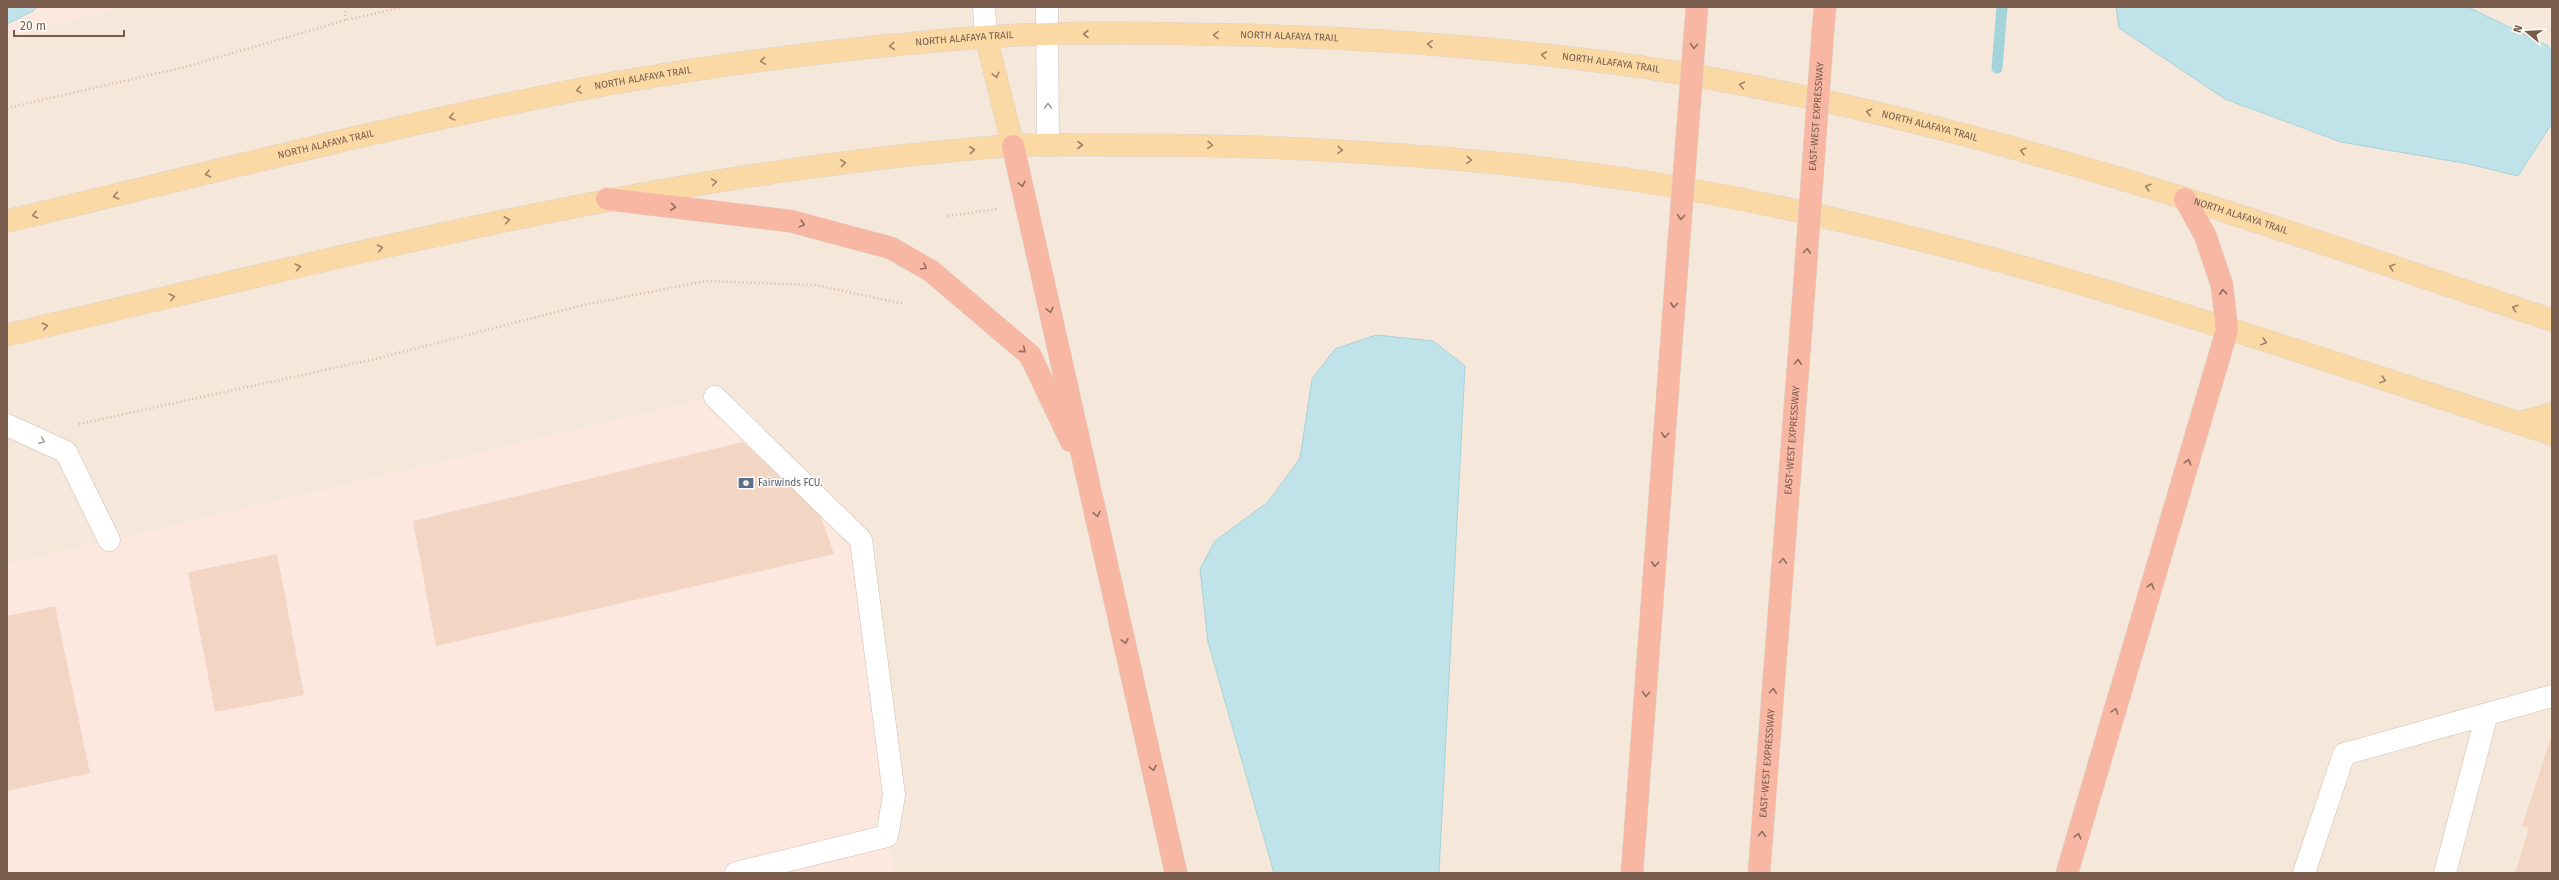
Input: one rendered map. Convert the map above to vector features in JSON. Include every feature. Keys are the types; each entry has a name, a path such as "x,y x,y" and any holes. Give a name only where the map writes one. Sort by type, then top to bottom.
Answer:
{"highway":[{"path":"1632,873 1697,7"},
{"name":"EAST-WEST EXPRESSWAY","path":"1759,873 1825,7"},
{"path":"1013,146 1176,873"},
{"path":"2066,873 2227,330 2222,284 2205,235 2185,199"},
{"path":"607,200 790,221 891,248 931,272 1030,355 1088,476"}],"main road":[{"name":"NORTH ALAFAYA TRAIL","path":"7,221 543,96 687,71 820,53 986,37 1048,34 1182,34 1334,38 1473,47 1625,65 1759,88 1909,121 2043,156 2185,199 2552,320"},
{"path":"986,37 1013,146"},
{"path":"7,335 491,223 607,200 862,161 1013,146 1048,145 1201,145 1339,150 1476,160 1635,181 1776,207 1933,243 2077,284 2227,330 2552,434"},
{"path":"2517,423 2552,414"}],"street":[{"path":"984,7 986,37"},
{"path":"1047,7 1048,145"},
{"path":"715,397 861,540 894,795 888,836 736,873"},
{"path":"7,425 66,452 109,540"},
{"path":"2304,873 2344,754 2552,696"},
{"path":"2445,873 2487,714"}],"path":[{"path":"344,7 346,20"},
{"path":"7,108 185,67 346,20 404,7"},
{"path":"948,216 997,209"},
{"path":"76,425 375,359 579,306 706,281 815,285 904,304"}],"shaded area":[{"path":"7,7 2552,7 2552,873 7,873"},
{"path":"7,7 125,7 7,36"},
{"path":"715,397 861,540 887,836 895,873 7,873 7,565"}],"water":[{"path":"7,7 37,7 33,11 7,24"},
{"path":"2116,7 2468,7 2548,46 2552,52 2552,123 2518,176 2469,164 2341,142 2225,99 2119,28"},
{"path":"1376,335 1433,341 1465,366 1439,873 1274,873 1208,642 1200,569 1215,541 1268,502 1300,458 1312,379 1335,349"}],"building":[{"path":"743,442 820,514 834,554 436,646 413,521"},
{"path":"277,554 304,695 215,712 188,572"},
{"path":"55,606 90,773 7,791 7,616"},
{"path":"2552,734 2552,873 2515,873 2529,828 2522,826"}],"waterway":[{"path":"1997,68 2002,7"}],"place":[{"name":"Fairwinds FCU.","path":"746,483"}]}
